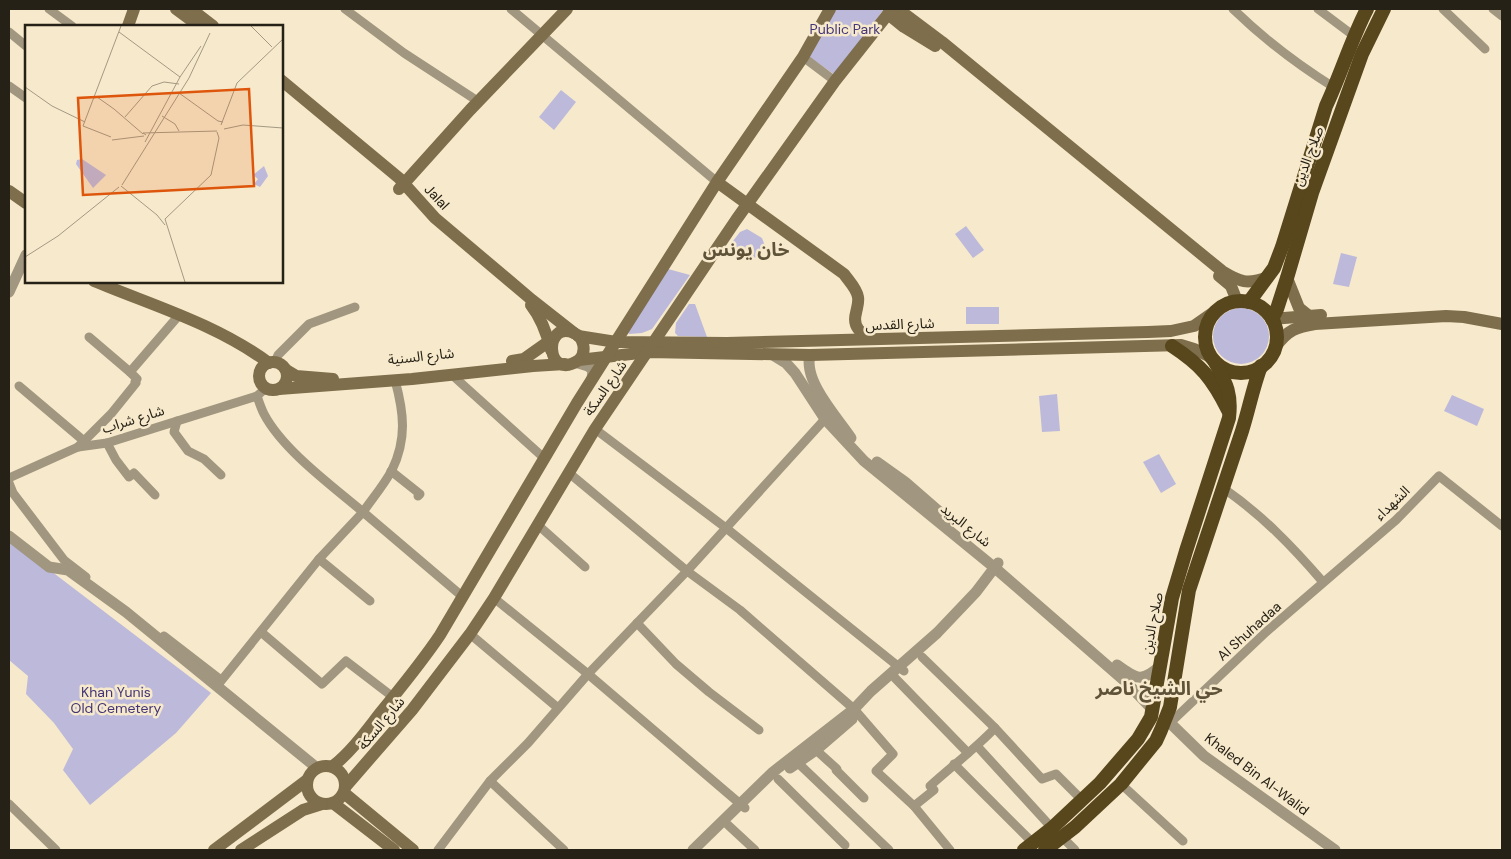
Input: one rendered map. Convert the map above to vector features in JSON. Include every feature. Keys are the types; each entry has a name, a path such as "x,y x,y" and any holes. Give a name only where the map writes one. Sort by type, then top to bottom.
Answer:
{"highway":[{"name":"صلاح الدين","path":"1243,301 1268,277 1274,268 1326,106 1367,9"},
{"name":"صلاح الدين","path":"1272,318 1277,309 1287,278 1312,193 1362,54 1384,9"},
{"path":"1243,301 1262,308 1272,318 1277,335 1276,346 1262,366 1249,372 1239,373 1223,368 1213,359 1205,341 1205,331 1208,322 1222,306 1243,301"},
{"path":"1172,346 1202,369 1215,384 1230,414"},
{"name":"صلاح الدين","path":"1057,833 1082,800 1100,783 1134,744 1150,717 1172,598 1230,414 1231,404 1228,386 1213,359"},
{"name":"صلاح الدين","path":"1034,848 1105,801 1156,741 1168,720 1189,590 1249,409 1253,386 1262,366"},
{"path":"1202,502 1217,506"}],"main road":[{"path":"128,25 135,9"},
{"path":"176,9 198,25"},
{"path":"191,9 212,25"},
{"path":"399,184 470,110 540,33 559,9"},
{"path":"399,184 473,98 567,9"},
{"name":"شارع السكة","path":"333,766 344,757 419,666 463,597 544,458 607,356 717,182 803,57 830,9"},
{"path":"893,11 950,48 1222,271 1237,280 1246,282 1254,282 1268,277"},
{"path":"893,11 904,27 936,46 983,82 1179,242 1231,286 1243,301"},
{"name":"شارع السكة","path":"345,789 412,710 470,634 538,526 594,429 747,204 835,81 893,11"},
{"name":"Jalal","path":"282,81 435,218 532,300 576,334"},
{"name":"Jalal","path":"282,91 399,184 433,221 471,251 528,302 540,319 551,343"},
{"path":"717,182 844,274 858,295 858,306 855,315 856,327 863,335 875,340"},
{"path":"9,191 25,202"},
{"path":"709,195 718,194 728,199 736,207 738,217"},
{"path":"1287,278 1299,308 1309,316"},
{"name":"شارع السنية","path":"97,282 216,330 272,362 280,363 286,370 296,376 305,378 342,379 518,360 531,355 551,343"},
{"path":"1272,318 1409,309 1437,309 1478,313 1502,318"},
{"name":"شارع القدس","path":"573,362 651,347 727,343 1171,331 1194,326 1217,310"},
{"path":"1276,346 1291,330 1316,324 1446,316 1464,317 1502,324"},
{"path":"563,332 576,334 582,340 584,351 582,356 573,362 555,359 551,343 563,332"},
{"name":"شارع القدس","path":"576,334 651,347 773,355 1181,345 1194,348 1213,359"},
{"path":"272,362 262,368 260,372 260,381 267,391 282,387 287,380 286,370"},
{"name":"شارع السنية","path":"267,391 573,362"},
{"path":"214,850 307,780 310,774 317,768 326,765 333,766 343,774 345,789 341,798 303,810 241,850"},
{"path":"307,780 308,792 312,798 328,803 394,850"},
{"path":"345,789 413,850"}],"street":[{"path":"50,9 71,25"},
{"path":"345,9 404,53 473,98"},
{"path":"511,9 717,182"},
{"path":"1233,9 1300,66 1335,88"},
{"path":"1318,9 1354,36"},
{"path":"1443,9 1486,50"},
{"path":"1494,9 1502,16"},
{"path":"9,32 25,45"},
{"path":"803,57 835,81"},
{"path":"9,86 25,97"},
{"path":"9,292 25,257"},
{"path":"272,362 309,324 355,307"},
{"path":"130,372 180,314"},
{"path":"19,386 81,444 111,414 136,383 137,378 89,337"},
{"name":"شارع البريد","path":"773,355 786,363 795,373 825,419 864,461 999,568 1095,649 1136,677 1145,677 1160,666"},
{"name":"شارع البريد","path":"810,355 809,368 818,389 829,409 853,442 905,482 1126,682 1152,709"},
{"name":"شارع السكة","path":"573,362 584,364 593,370 592,380"},
{"path":"451,374 544,458"},
{"path":"219,683 320,559 362,512 391,471 403,435 403,410 395,380"},
{"path":"267,391 264,414 274,429 295,452 362,512 463,597"},
{"name":"شارع شراب","path":"9,478 81,444 107,443 267,391"},
{"path":"438,850 490,782 528,743 588,674 687,571 825,419"},
{"path":"176,421 174,432 188,451 204,459 221,475"},
{"path":"594,429 726,528 900,672 968,753"},
{"path":"107,443 116,460 129,477 134,473 155,495"},
{"path":"391,471 420,494 418,496"},
{"path":"569,473 687,571 740,610 856,711 893,754 876,771 914,806 950,850"},
{"name":"الشهداء","path":"1302,601 1396,520 1439,476 1502,526"},
{"path":"9,483 13,493 64,560 219,683 317,768"},
{"path":"1223,488 1249,506 1293,547 1323,582"},
{"path":"538,526 585,567"},
{"path":"9,536 49,567 68,570 219,683"},
{"path":"320,559 370,602"},
{"path":"900,672 922,658 964,615 999,568"},
{"path":"693,850 797,762 816,750 900,672 999,568"},
{"path":"494,598 588,674 743,806"},
{"name":"Al Shuhadaa","path":"1168,720 1302,601"},
{"path":"637,623 676,664 759,730"},
{"path":"260,632 322,684 346,661 393,697"},
{"path":"470,634 558,708"},
{"path":"922,658 995,728 1042,779 1056,774 1082,800"},
{"path":"704,850 773,772 856,711"},
{"name":"Khaled Bin Al-Walid","path":"1168,720 1204,756 1334,850"},
{"path":"914,806 934,790 930,786 995,728"},
{"path":"977,746 1075,850"},
{"path":"816,750 864,798"},
{"path":"797,762 889,850"},
{"path":"954,764 1034,848"},
{"path":"778,779 845,845"},
{"path":"490,782 564,850"},
{"path":"1121,784 1183,841"},
{"path":"9,804 56,850"},
{"path":"728,825 755,850"}],"green space":[{"name":"Public Park","path":"835,9 884,9 835,75 808,56"},
{"path":"561,90 576,102 554,130 539,117"},
{"path":"966,226 984,250 973,258 955,234"},
{"path":"747,229 762,238 765,246 755,258 745,253 739,260 726,250 740,232"},
{"path":"1341,253 1357,257 1349,287 1333,284"},
{"path":"668,269 690,275 652,329 642,333 629,334 628,332"},
{"path":"689,304 695,304 707,337 678,336 675,333 676,323"},
{"path":"966,307 999,307 999,324 966,324"},
{"path":"1236,308 1246,308 1261,316 1267,325 1269,336 1267,347 1261,356 1246,364 1236,364 1225,359 1218,352 1213,341 1213,331 1218,320 1225,313"},
{"path":"1057,394 1060,431 1042,432 1039,396"},
{"path":"1452,395 1484,409 1477,426 1444,411"},
{"path":"1159,454 1176,484 1161,493 1143,462"},
{"name":"Khan Yunis Old Cemetery","path":"9,539 211,693 176,733 90,805 63,770 73,749 54,723 26,694 28,676 9,660"}],"district":[{"name":"خان يونس","path":"746,249"},
{"name":"حي الشيخ ناصر","path":"1159,688"}]}
